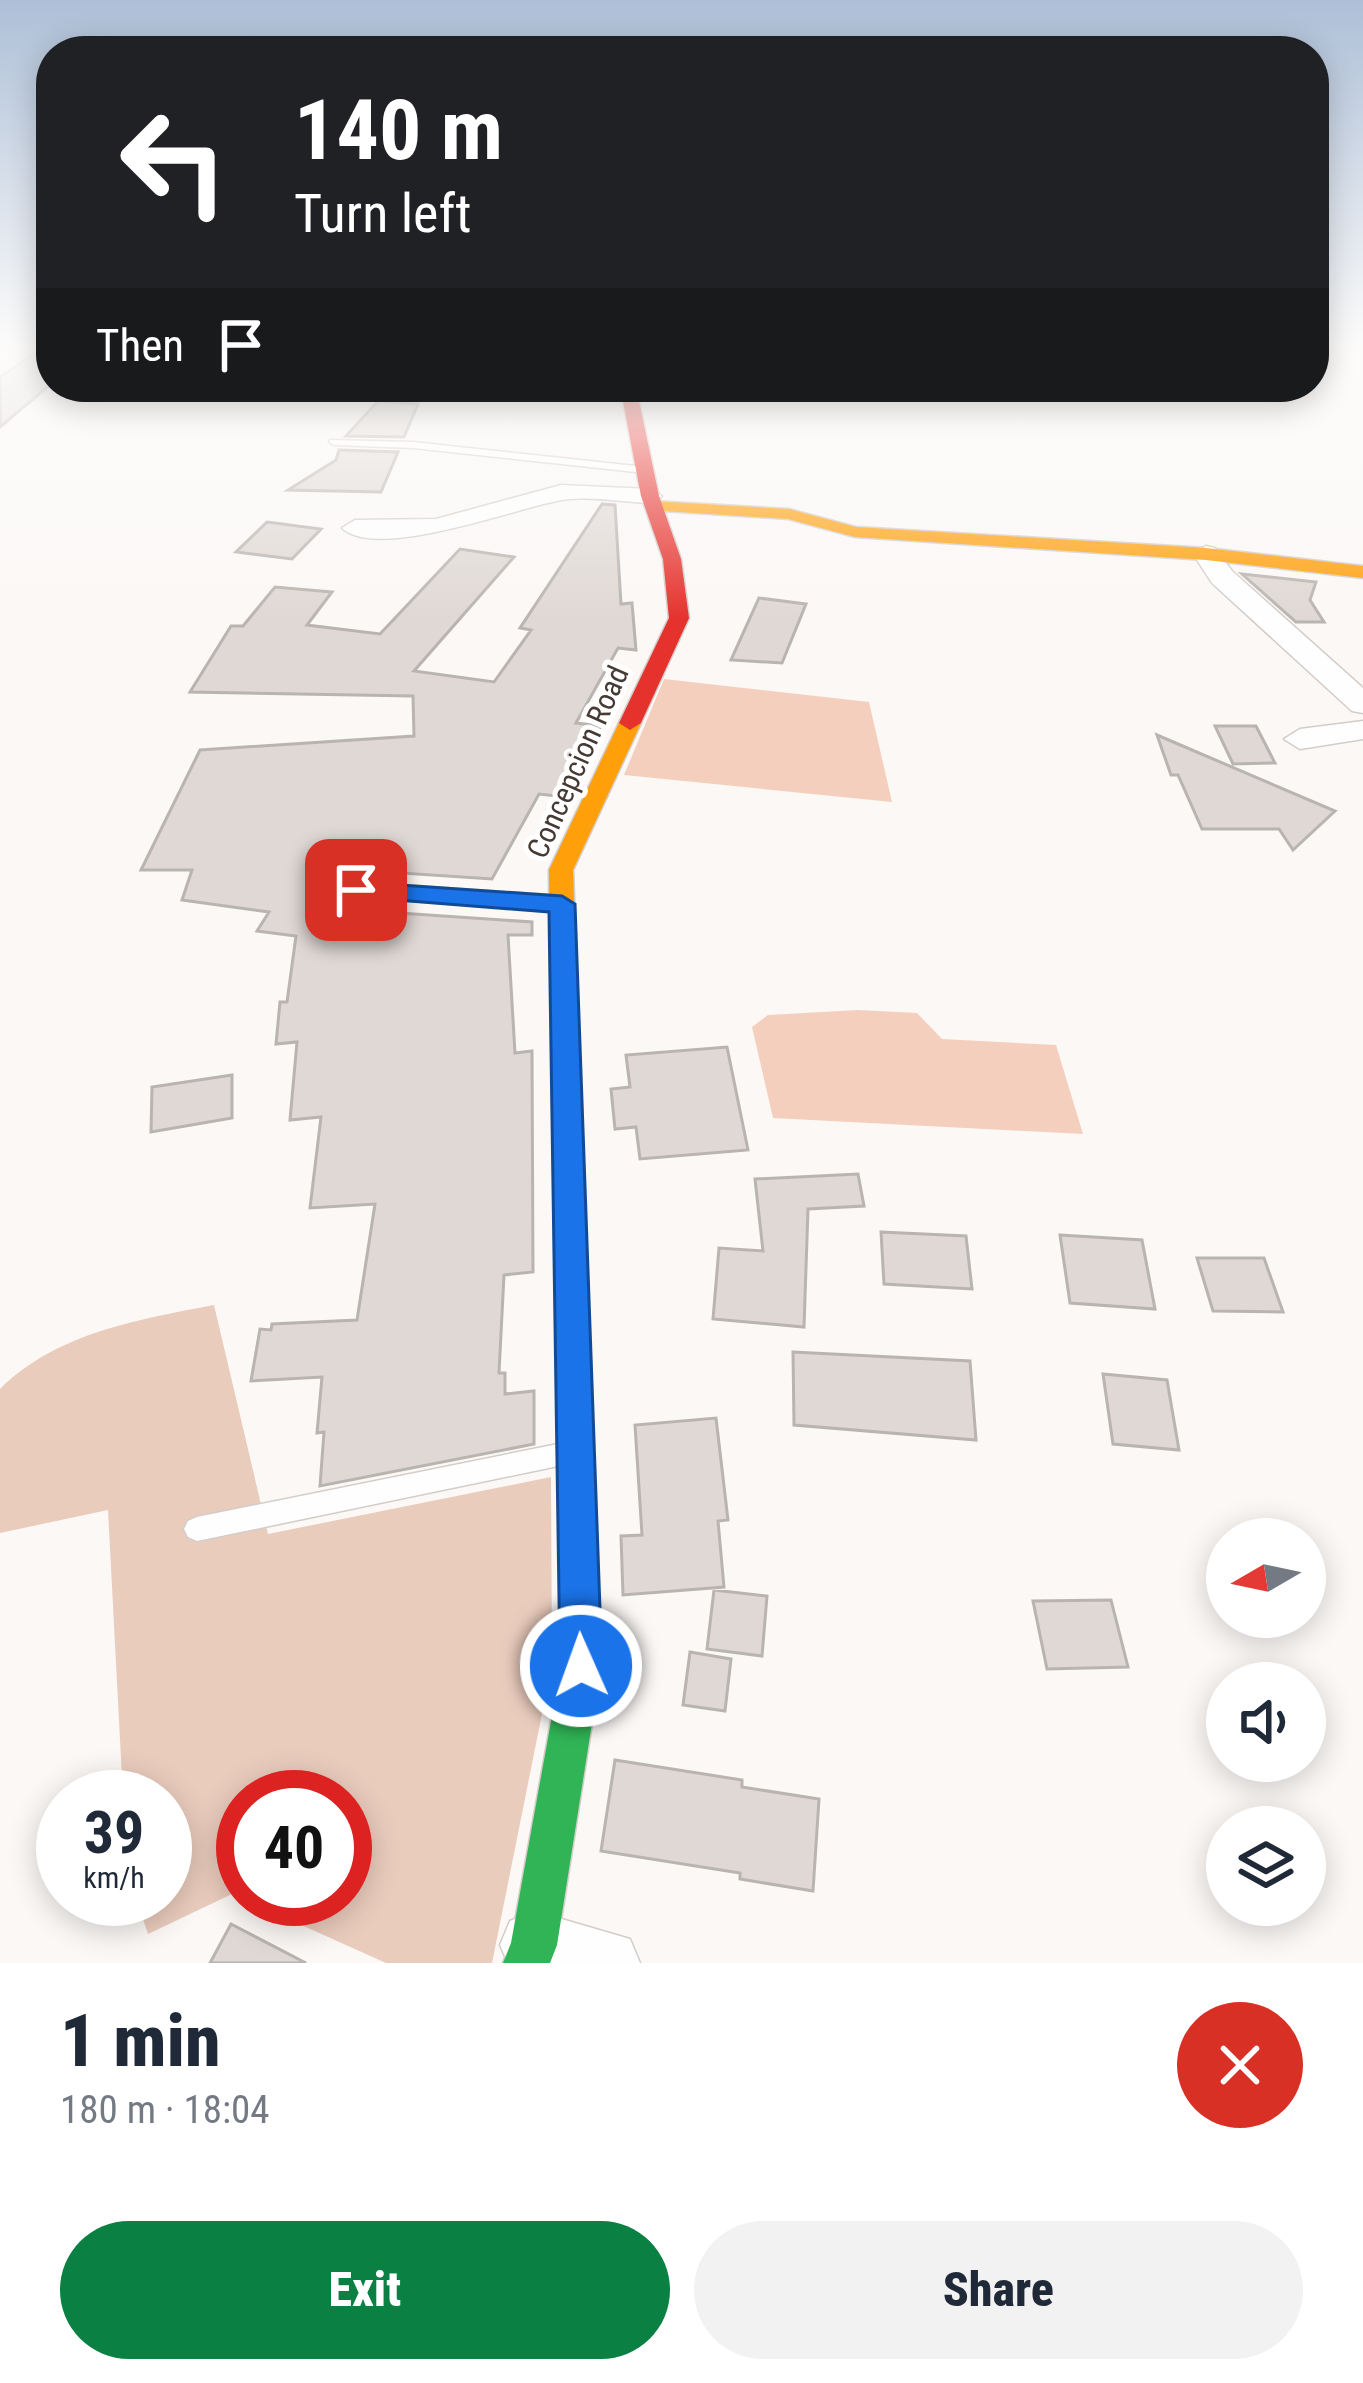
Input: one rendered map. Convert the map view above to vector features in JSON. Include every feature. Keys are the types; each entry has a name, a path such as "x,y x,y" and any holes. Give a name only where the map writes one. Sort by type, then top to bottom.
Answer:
{"street":[{"name":"Concepcion Road","path":"530,1954 581,1666 561,870 680,618 673,559 649,491 640,437"},
{"path":"355,529 437,526 561,492 649,491 789,514 855,532 1206,554 1363,572"},
{"path":"1206,554 1222,577 1363,704"},
{"path":"1300,739 1363,730"},
{"path":"356,890 562,904"},
{"path":"530,1954 606,1963"}],"lane":[{"path":"334,442 413,446 649,491"},
{"path":"197,1529 574,1452"}],"shaded area":[{"path":"664,679 869,702 892,802 624,775"},
{"path":"858,1010 917,1013 942,1039 1056,1045 1083,1134 773,1118 752,1027 768,1015"},
{"path":"214,1305 268,1534 551,1477 552,1664 492,1963 386,1963 303,1926 372,1926 372,1770 216,1770 216,1902 192,1913 192,1770 122,1770 108,1510 0,1533 0,1389 47,1354 100,1331"}],"building":[{"path":"339,450 398,452 381,492 288,490 336,460"},
{"path":"602,504 615,505 621,604 632,603 636,650 618,648 576,723 601,726 566,797 539,794 492,879 356,870 337,875 327,888 334,903 355,910 532,922 532,935 508,935 515,1053 532,1051 533,1272 504,1275 499,1373 505,1373 505,1394 534,1391 534,1444 320,1486 324,1432 317,1433 322,1377 251,1381 260,1329 271,1330 272,1324 357,1320 375,1204 310,1208 321,1117 290,1120 297,1042 276,1044 280,1002 287,1002 296,936 257,931 269,912 182,900 192,870 141,870 200,750 414,736 413,696 190,692 231,626 243,626 275,587 332,592 307,625 380,634 460,549 514,557 414,671 494,682 531,630 520,628"},
{"path":"267,522 321,529 292,559 236,552"},
{"path":"1242,574 1316,582 1310,600 1324,622 1296,622"},
{"path":"759,598 806,604 782,663 731,660"},
{"path":"1215,726 1256,726 1275,763 1233,764"},
{"path":"1157,735 1335,811 1293,850 1279,829 1202,829 1178,775 1171,775"},
{"path":"727,1047 748,1150 640,1159 636,1127 615,1129 611,1089 630,1087 626,1055"},
{"path":"232,1075 232,1118 151,1132 152,1087"},
{"path":"858,1174 864,1206 808,1209 804,1327 713,1319 719,1248 763,1251 755,1179"},
{"path":"881,1232 966,1236 972,1289 884,1284"},
{"path":"1060,1235 1142,1240 1155,1309 1070,1303"},
{"path":"1197,1258 1264,1258 1283,1312 1213,1311"},
{"path":"793,1352 970,1361 976,1440 794,1425"},
{"path":"1103,1374 1167,1380 1179,1450 1113,1444"},
{"path":"716,1418 728,1520 718,1521 724,1587 623,1595 621,1536 642,1535 635,1425"},
{"path":"714,1590 767,1596 762,1656 707,1649"},
{"path":"1111,1600 1128,1667 1047,1669 1033,1601"},
{"path":"690,1652 731,1659 725,1711 683,1705"},
{"path":"615,1760 742,1780 742,1787 819,1799 813,1891 740,1879 740,1873 601,1851"},
{"path":"230,1926 235,1926 306,1963 210,1963"}],"traffic: fast":[{"path":"356,890 562,904"},
{"path":"526,1963 534,1945 581,1666 568,1150"}],"traffic: slow":[{"path":"653,506 789,514 855,532 1206,554 1363,572"},
{"path":"568,1150 561,870 630,723"}],"traffic: jam":[{"path":"630,723 679,618 672,559 650,496 638,437"}],"route":[{"path":"356,890 562,904 581,1666"}]}
